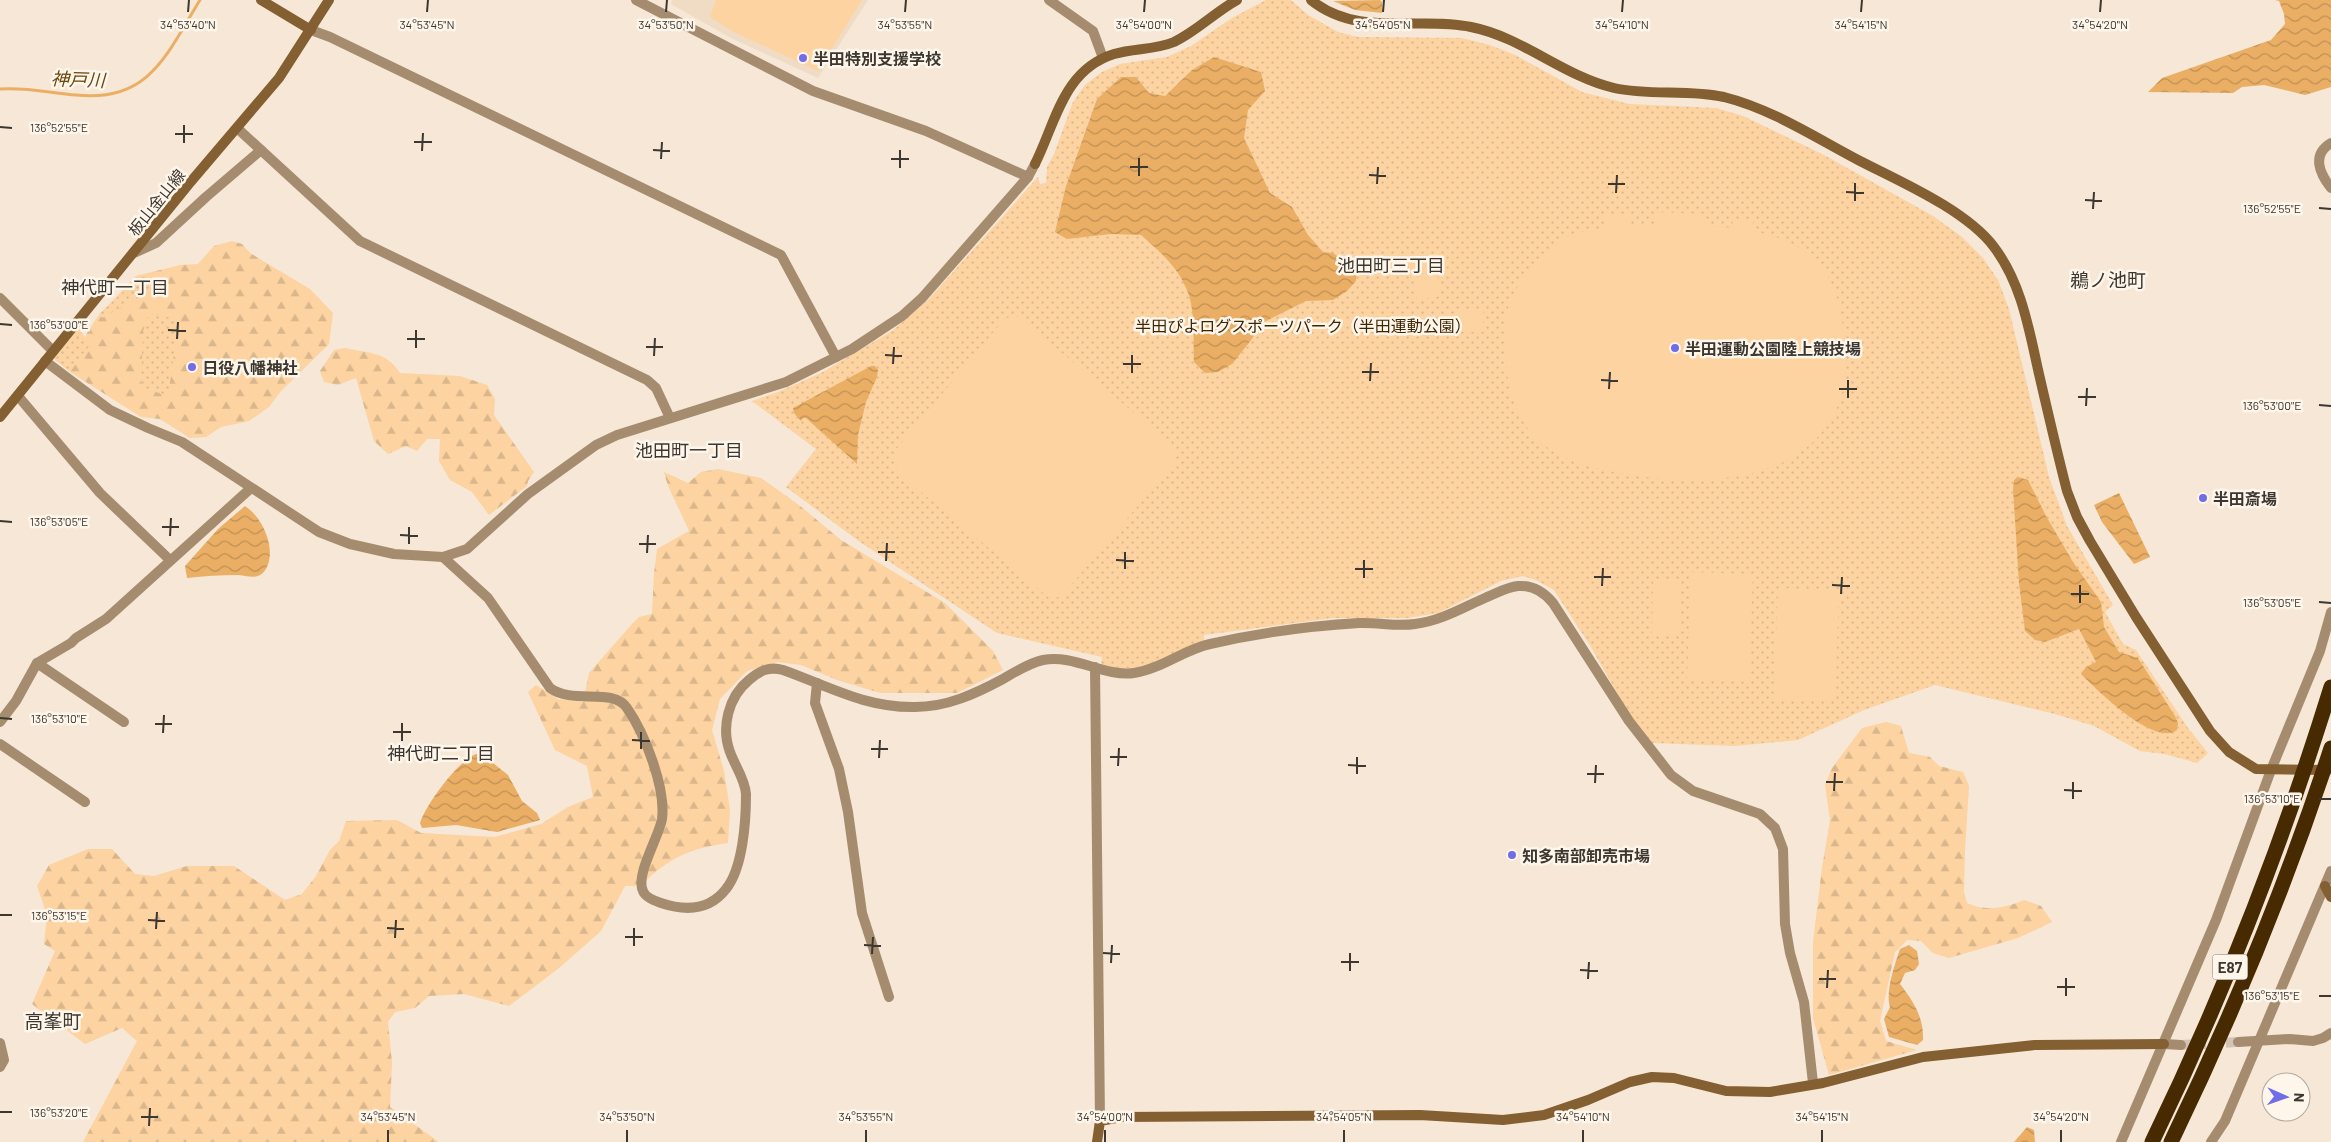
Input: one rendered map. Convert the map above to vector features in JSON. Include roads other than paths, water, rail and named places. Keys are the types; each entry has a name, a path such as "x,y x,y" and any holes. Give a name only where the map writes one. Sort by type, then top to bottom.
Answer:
{"highway":[{"name":"E87","path":"2152,1142 2217,998 2298,788 2331,687"},
{"name":"E87","path":"2172,1142 2253,962 2330,759"}],"street":[{"path":"262,0 311,30 330,36 781,254 836,357"},
{"name":"板山金山線","path":"0,417 188,184 279,78 329,0"},
{"path":"636,0 812,91 926,131 1028,177"},
{"path":"1050,0 1093,30 1103,58"},
{"path":"45,361 110,410 182,442 305,524 350,544 394,554 443,557 466,548 522,499 596,445 617,435 786,382 836,357 895,321 922,298 1028,177 1056,110 1067,89 1079,76 1103,58 1122,52 1172,43 1237,0"},
{"path":"1311,0 1333,13 1364,23 1456,25 1497,34 1594,82 1615,88 1720,97 1753,105 1914,189 1971,224 1994,246 2010,271 2022,301 2066,491 2086,533 2210,731 2229,752 2256,769 2271,770 2330,759"},
{"path":"237,128 360,241 647,380 656,388 670,418"},
{"path":"2331,143 2327,145 2319,159 2320,171 2331,188"},
{"path":"134,253 156,243 261,150"},
{"path":"0,298 53,351"},
{"path":"18,396 100,493 170,560"},
{"path":"0,722 16,701 37,662 71,643 106,619 252,488"},
{"path":"443,557 488,598 550,688 572,698 617,699 627,707 641,734 660,793 662,819 657,837 646,859 642,886 643,892 652,900 678,908 704,906 726,890 734,876 740,856 746,794 742,779 728,748 726,726 729,710 739,690 758,673 770,668 783,670 873,704 915,707 949,703 970,696 1039,661 1055,659 1078,661 1118,672 1136,673 1156,667 1186,651 1209,644 1304,628 1360,623 1416,624 1441,618 1507,588 1520,586 1539,590 1553,603 1628,721 1671,775 1693,791 1760,814 1776,828 1783,849 1785,924 1790,953 1804,1002 1813,1083"},
{"path":"2121,1142 2216,920 2271,770 2320,651 2331,612"},
{"path":"37,662 124,722"},
{"path":"1095,667 1100,1121 1097,1142"},
{"path":"817,683 815,703 839,769 848,812 862,913 889,996"},
{"path":"0,744 85,802"},
{"path":"2211,1142 2225,1120 2331,871"},
{"path":"2325,886 2331,897"},
{"path":"2238,1042 2312,1040 2323,1038 2331,1033"},
{"path":"0,1043 4,1060 0,1067"},
{"path":"1100,1121 1121,1117 1420,1115 1502,1120 1544,1115 1580,1103 1630,1082 1652,1077 1674,1078 1726,1090 1770,1092 1923,1057 2035,1045 2181,1045"}],"water":[{"path":"1380,0 1382,2 1382,13 1355,10 1333,1"},
{"path":"2275,0 2331,0 2331,87 2305,95 2264,85 2242,87 2233,93 2148,92 2162,78 2271,40 2285,24 2284,14 2279,1"},
{"path":"1214,57 1261,72 1265,91 1248,110 1244,138 1270,193 1292,207 1308,235 1323,252 1333,253 1357,270 1356,281 1347,291 1333,300 1306,301 1260,324 1252,339 1232,364 1218,372 1205,373 1194,362 1193,315 1186,288 1178,273 1154,247 1141,235 1111,234 1067,239 1055,232 1066,186 1097,99 1121,77 1136,77 1149,93 1165,96 1192,70"},
{"path":"871,366 875,366 878,370 877,377 866,402 858,435 857,464 806,418 803,418 801,421 794,413 793,408"},
{"path":"2018,477 2028,480 2046,516 2073,562 2101,602 2104,627 2119,652 2138,658 2175,716 2178,723 2177,730 2167,733 2155,731 2141,724 2112,703 2081,674 2086,667 2096,662 2079,629 2045,642 2035,640 2025,631 2019,583 2013,489 2014,480"},
{"path":"2119,493 2150,557 2134,564 2102,522 2094,505"},
{"path":"245,506 257,518 268,538 270,557 266,569 255,577 231,575 187,578 185,566 218,529"},
{"path":"476,754 483,755 508,775 522,801 537,813 540,820 497,832 456,825 422,828 420,823 423,815 444,784 460,765"},
{"path":"1909,945 1917,951 1919,964 1915,970 1905,973 1900,984 1913,1003 1922,1024 1923,1040 1917,1045 1889,1037 1884,1019 1890,1007 1890,986 1900,949"},
{"path":"2027,1127 2034,1130 2035,1142 2014,1142"}],"waterway":[{"name":"神戸川","path":"0,89 29,89 76,95 101,95 122,91 139,82 166,55 200,0"}],"tunnel":[{"path":"2181,1045 2238,1042"}],"place":[{"name":"半田特別支援学校","path":"803,58"},
{"name":"半田運動公園陸上競技場","path":"1675,348"},
{"name":"日役八幡神社","path":"192,367"},
{"name":"半田斎場","path":"2203,498"},
{"name":"知多南部卸売市場","path":"1512,855"}],"district":[{"name":"池田町三丁目","path":"1391,265"},
{"name":"鵜ノ池町","path":"2108,279"},
{"name":"神代町一丁目","path":"115,287"},
{"name":"池田町一丁目","path":"689,450"},
{"name":"神代町二丁目","path":"441,753"},
{"name":"高峯町","path":"53,1020"}],"park label":[{"name":"半田ぴよログスポーツパーク（半田運動公園）","path":"1303,325"}]}
